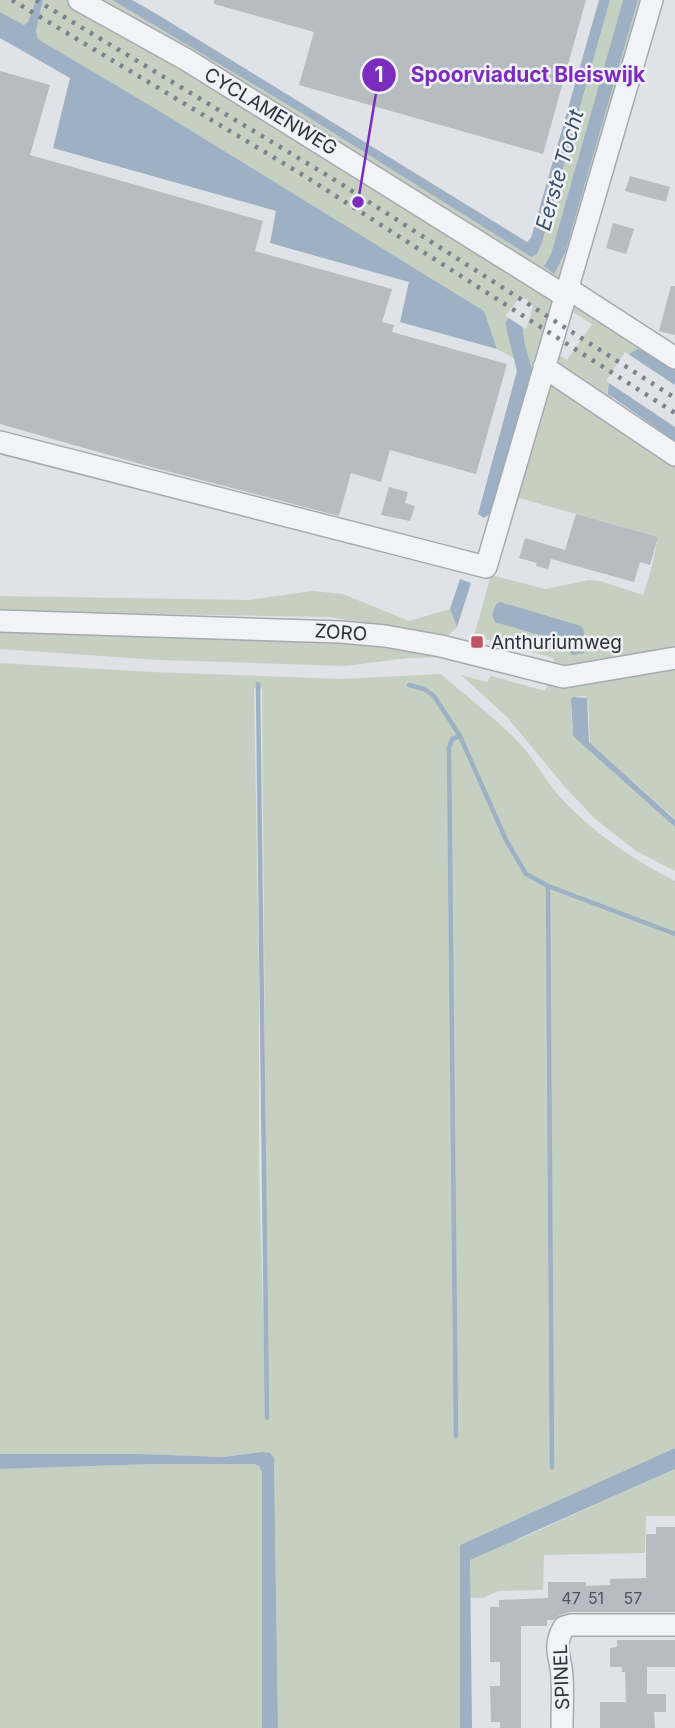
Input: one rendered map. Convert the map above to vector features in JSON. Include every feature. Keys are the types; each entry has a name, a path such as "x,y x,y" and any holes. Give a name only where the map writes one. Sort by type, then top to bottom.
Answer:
{"street":[{"name":"CYCLAMENWEG","path":"79,0 157,42 675,358"},
{"path":"0,442 486,567 652,0"},
{"path":"544,367 675,455"},
{"name":"ZORO","path":"0,621 352,633 441,646 564,677 675,658"},
{"name":"SPINEL","path":"562,1728 562,1673 557,1654 558,1636 564,1627 675,1625"}],"green space":[{"path":"0,0 36,0 28,22 24,25 0,12"},
{"path":"43,0 112,0 308,117 531,257 542,243 610,0 623,0 551,254 544,265 561,262 565,253 638,0 643,0 534,379 525,345 519,302 505,323 515,359 497,349 484,311 38,39 36,31"},
{"path":"577,300 675,362 675,369 650,353 611,378 607,392 615,401 675,441 675,450 559,373 554,352 567,360 592,324 568,309"},
{"path":"547,378 675,460 675,649 585,666 552,667 554,658 474,636 491,575 545,589 589,580 600,581 643,595 648,581 658,537 512,496"},
{"path":"312,591 343,594 409,621 450,609 457,627 448,636 329,617 0,611 0,596 249,600"},
{"path":"0,629 373,644 451,657 408,658 345,666 160,660 0,649"},
{"path":"0,663 342,679 441,674 512,735 559,796 585,821 643,864 675,881 675,1448 460,1545 520,1539 675,1469 675,1516 646,1516 645,1553 544,1555 543,1590 498,1591 483,1598 460,1598 460,1728 278,1728 274,1458 262,1452 222,1457 0,1454","holes":["254,688 262,689 268,1419 266,1420 259,1167"]},
{"path":"675,666 675,819 590,743 588,702 585,696 571,699 572,730 675,827 675,871 636,851 594,818 507,717 461,675 487,682 491,676 545,691 548,682 568,686 580,685"},
{"path":"254,1464 259,1466 262,1472 262,1728 0,1728 0,1469"}],"water":[{"path":"36,0 43,0 36,31 38,39 484,311 497,349 400,322 409,282 270,243 276,211 53,148 70,78 0,38 0,12 24,25 28,22"},
{"name":"Eerste Tocht","path":"112,0 132,0 155,13 527,242 531,238 599,0 610,0 542,243 537,254 531,257 308,117"},
{"path":"623,0 638,0 565,253 554,274 544,266 551,254"},
{"path":"519,302 525,345 532,369 490,514 484,518 478,514 517,371 505,323"},
{"path":"638,349 650,353 675,369 675,441 608,394 610,381 617,368 627,356"},
{"path":"460,579 471,583 457,627 450,609"},
{"path":"500,602 581,626 584,631 584,653 571,655 568,640 546,637 495,622 492,615 496,604"},
{"path":"573,697 587,698 589,742 675,820 675,827 573,736"},
{"path":"675,1448 675,1469 470,1560 472,1728 460,1728 460,1545"},
{"path":"270,1453 274,1458 278,1728 262,1728 262,1472 259,1466 155,1464 0,1469 0,1454 222,1457"}],"pier":[{"path":"520,297 528,300 533,308 526,329 505,316"},
{"path":"625,352 675,385 675,427 606,381"}],"building":[{"path":"214,0 586,0 543,154 299,85 314,32 214,4"},
{"path":"0,71 50,85 30,155 263,221 255,251 392,289 382,322 394,325 392,332 507,364 476,474 390,450 381,482 351,473 339,516 0,424"},
{"path":"630,176 670,187 666,202 625,191"},
{"path":"613,223 634,229 626,254 606,248"},
{"path":"671,286 675,286 675,335 659,331"},
{"path":"389,487 408,492 405,503 415,506 410,521 381,515"},
{"path":"576,514 658,537 650,565 640,562 634,582 551,559 548,569 519,558 525,538 565,550"},
{"path":"656,1527 675,1527 675,1612 571,1612 547,1620 547,1626 521,1626 521,1728 500,1728 500,1722 491,1722 490,1686 500,1686 500,1662 490,1662 490,1607 499,1607 499,1600 548,1598 548,1582 586,1582 586,1586 610,1585 610,1579 646,1578 646,1534 656,1534"},
{"path":"617,1640 675,1640 675,1667 647,1667 647,1694 666,1694 666,1712 654,1712 655,1728 600,1728 600,1702 626,1702 625,1672 622,1672 622,1667 610,1667 610,1648 617,1647"}],"waterway":[{"path":"258,684 267,1418"},
{"path":"409,685 424,689 434,696 460,736 506,840 526,874 548,886 675,934"},
{"path":"456,1436 449,748 452,739 460,736"},
{"path":"548,886 552,1467"}],"railway":[{"path":"12,0 303,175 675,413"},
{"path":"36,0 330,177 675,398"}],"place":[{"name":"Spoorviaduct Bleiswijk","path":"358,202"},
{"name":"Anthuriumweg","path":"477,642"}]}
